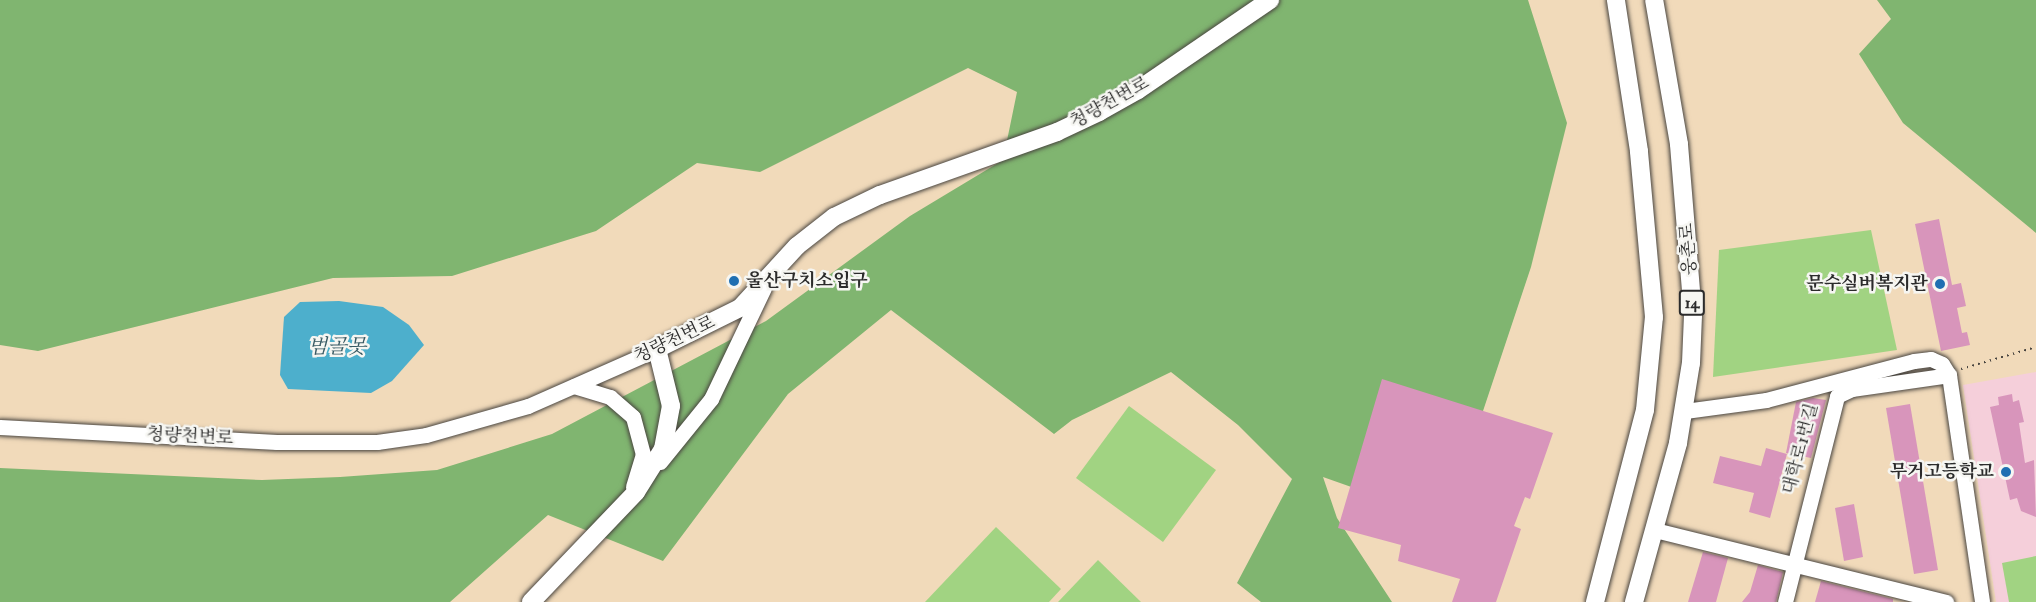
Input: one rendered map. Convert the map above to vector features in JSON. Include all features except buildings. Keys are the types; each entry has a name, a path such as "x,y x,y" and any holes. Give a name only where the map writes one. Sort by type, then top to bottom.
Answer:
{"main road":[{"name":"청량천변로","path":"657,349 740,308 803,240 834,218 880,195 1057,132 1099,112 1138,90 1270,0"},
{"name":"14","path":"1595,602 1634,461 1653,353 1651,259 1616,0"},
{"name":"웅촌로","path":"1634,602 1655,530 1684,411 1692,325 1690,251 1679,144 1654,0"},
{"path":"531,602 616,515 651,473 663,449 671,406 657,349"}],"street":[{"path":"651,473 711,399 768,279"},
{"name":"청량천변로","path":"0,427 299,443 377,442 476,423 574,386 657,349"},
{"path":"1684,411 1766,400 1914,361 1936,361 1948,374 1982,602"},
{"name":"대학로1번길","path":"1785,602 1792,563 1837,396 1852,389 1948,374"},
{"path":"574,386 596,390 625,407 642,439 640,468 616,515"},
{"path":"1655,530 1792,563 1893,595 1946,602"}],"path":[{"path":"1948,374 2036,346"}],"shaded area":[{"name":"무거고등학교","path":"2036,372 2036,602 1996,602 1963,385"}],"green space":[{"path":"0,0 1528,0 1567,123 1531,267 1467,459 1425,513 1323,477 1337,518 1392,602 1261,602 1237,583 1292,479 1238,425 1171,372 1072,420 1054,434 891,310 788,394 663,561 548,515 450,602 0,602 0,468 262,480 340,477 437,470 552,434 766,321 910,216 1003,160 1017,92 968,68 760,172 697,163 596,231 452,276 333,278 38,351 0,345"},
{"path":"1877,0 2036,0 2036,233 1903,123 1859,54 1891,19"},
{"path":"1871,230 1897,350 1713,377 1719,250"},
{"path":"1129,406 1216,470 1163,542 1076,478"},
{"path":"996,527 1061,589 1049,602 925,602"},
{"path":"2036,556 2036,602 2009,602 2002,563"},
{"path":"1098,560 1141,602 1058,602"}],"water":[{"name":"범골못","path":"339,301 383,307 409,325 424,345 392,381 371,393 288,389 280,375 284,317 300,302"}],"place":[{"name":"울산구치소입구","path":"734,281"},
{"name":"문수실버복지관","path":"1940,284"},
{"name":"무거고등학교","path":"2006,472"}]}
